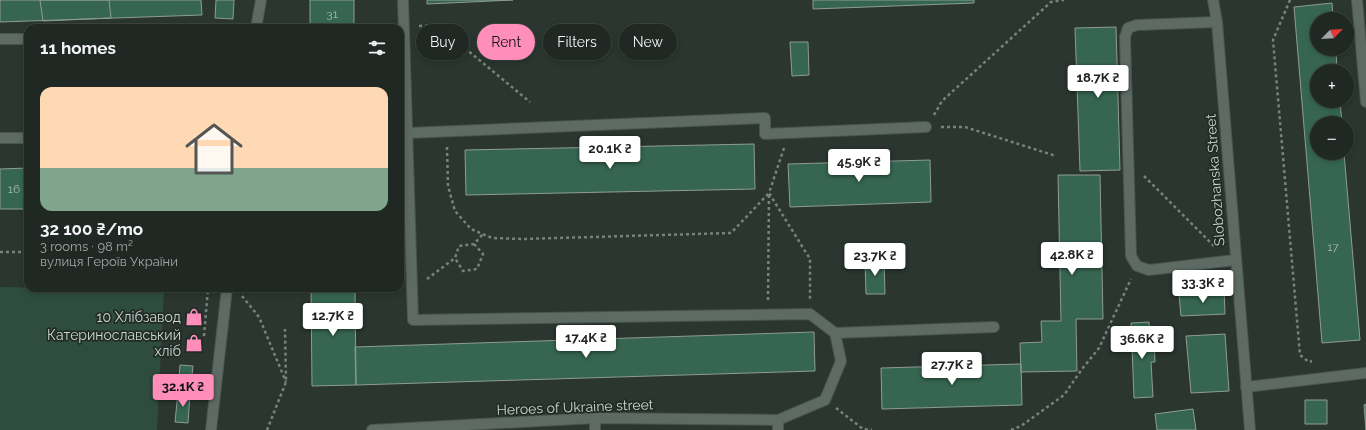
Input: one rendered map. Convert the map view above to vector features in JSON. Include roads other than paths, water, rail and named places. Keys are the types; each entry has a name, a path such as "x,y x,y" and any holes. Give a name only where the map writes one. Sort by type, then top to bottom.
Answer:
{"street":[{"path":"257,24 261,0"},
{"path":"403,0 404,24"},
{"name":"Slobozhanska Street","path":"1213,0 1217,22 1232,260 1250,430"},
{"path":"1357,0 1366,102"},
{"path":"1217,22 1137,25 1128,28 1125,37 1131,256 1137,266 1149,270 1232,260"},
{"path":"404,26 413,320 810,314 835,333 994,327"},
{"path":"0,39 24,39"},
{"path":"408,133 765,118 766,134 926,127"},
{"path":"0,138 24,138"},
{"path":"211,430 227,292"},
{"name":"Heroes of Ukraine street","path":"372,430 595,418 778,420 825,400 841,361 835,333"},
{"path":"1246,387 1366,373"},
{"path":"595,418 595,430"}],"place":[{"name":"10 Хлібзавод","path":"194,317"},
{"name":"Катеринославський хліб","path":"194,343"}]}
